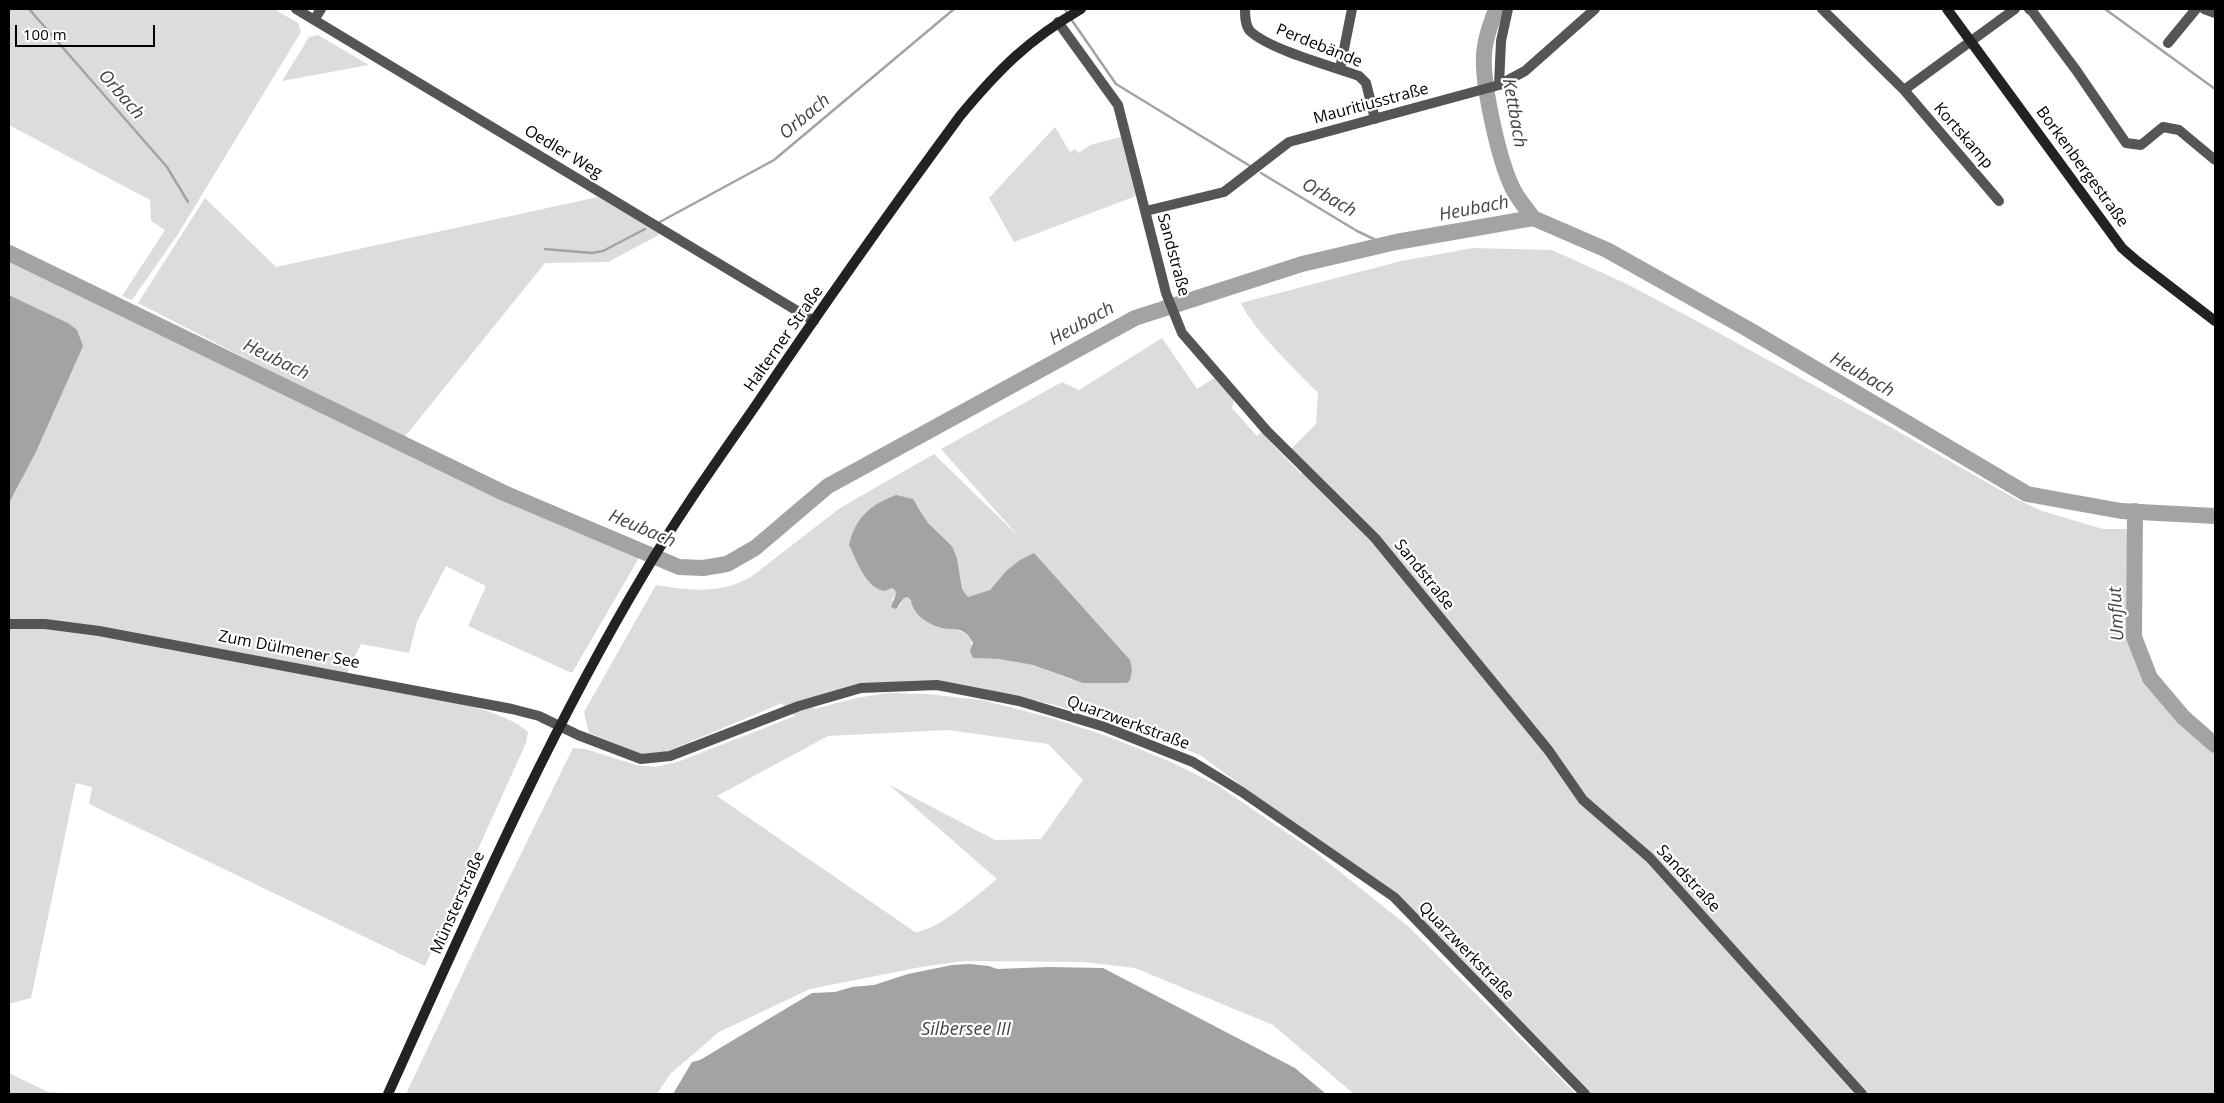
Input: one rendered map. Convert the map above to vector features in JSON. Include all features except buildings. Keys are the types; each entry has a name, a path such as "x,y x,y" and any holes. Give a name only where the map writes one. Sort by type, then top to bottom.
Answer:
{"main road":[{"name":"Borkenbergestraße","path":"1946,9 2122,248 2136,261 2215,321"},
{"name":"Halterner Straße","path":"559,725 644,573 718,457 960,116 988,82 1017,53 1078,10"},
{"name":"Münsterstraße","path":"388,1094 504,837 559,725"}],"street":[{"name":"Oedler Weg","path":"296,9 814,321"},
{"path":"314,20 321,9"},
{"name":"Perdebände","path":"1245,9 1244,18 1249,30 1269,44 1359,76 1366,83 1375,119"},
{"path":"1340,69 1352,9"},
{"path":"1497,86 1500,41 1508,9"},
{"name":"Mauritiusstraße","path":"1146,211 1224,192 1289,142 1497,86 1525,71 1595,9"},
{"name":"Kortskamp","path":"1822,9 1904,90 1999,201"},
{"path":"1904,90 2015,9"},
{"path":"2029,9 2076,70 2126,143 2141,145 2163,127 2173,128 2215,160"},
{"path":"2168,44 2196,9"},
{"path":"2204,9 2215,12"},
{"name":"Sandstraße","path":"1061,21 1118,104 1166,293 1182,333 1268,431 1375,538 1549,751 1583,800 1650,858 1862,1094"},
{"name":"Zum Dülmener See","path":"9,624 45,624 73,627 156,641 463,698 532,714 559,725"},
{"name":"Quarzwerkstraße","path":"559,725 578,735 641,759 670,756 799,706 861,688 937,685 1019,701 1105,727 1193,762 1242,792 1394,897 1585,1094"}],"shaded area":[{"path":"9,9 274,9 298,23 301,32 178,234 132,300 122,296 165,230 151,221 150,200 9,125"},
{"path":"318,35 369,65 282,81 309,37"},
{"path":"1055,127 1070,152 1075,149 1079,153 1090,145 1121,137 1136,196 1014,242 989,198"},
{"path":"598,197 661,234 608,262 545,263 403,439 138,303 205,198 276,267"},
{"path":"1473,248 1552,250 1627,284 1693,319 1885,424 2014,498 2042,511 2103,529 2131,529 2135,534 2134,637 2150,678 2183,717 2215,745 2215,1094 1585,1094 1394,897 1200,755 1114,722 1051,704 993,692 897,682 806,701 815,709 856,698 888,693 927,694 982,700 1048,717 1107,736 1169,761 1217,785 1315,852 1409,927 1576,1094 1354,1094 1273,1025 1135,968 1083,962 964,961 921,967 810,989 719,1032 670,1074 657,1094 406,1094 483,931 573,748 585,749 636,765 656,767 680,761 795,716 782,703 666,752 641,754 589,733 584,712 656,585 705,590 728,586 751,577 840,508 934,454 1020,538 941,449 1062,382 1079,390 1162,338 1197,389 1214,378 1234,398 1232,408 1257,436 1261,432 1301,474 1303,466 1288,452 1316,424 1318,393 1265,337 1241,303 1401,261","holes":["917,504 928,523 952,546 957,558 962,589 968,597 990,590 1006,571 1073,680 1033,665 999,659 973,658 971,642 963,632 953,629 908,597 904,598 899,607 892,600 896,594 892,588","948,730 1048,744 1083,780 1041,839 995,840 888,784 997,879 958,911 924,930 915,932 717,796 828,736"]},
{"path":"9,261 507,502 640,556 572,673 468,626 486,586 446,566 417,622 409,653 361,644 348,671 347,682 442,699 469,706 493,713 513,722 528,732 526,743 425,966 89,804 92,787 76,783 31,998 9,1004 9,503 35,454 68,323 9,295"},
{"path":"9,1073 48,1092 77,1094 9,1094"}],"water":[{"path":"9,295 68,323 77,330 83,346 35,454 9,503"},
{"path":"896,495 913,499 928,523 952,546 957,558 962,589 968,597 990,590 1006,571 1020,560 1034,553 1130,660 1132,670 1130,680 1127,683 1083,683 1033,665 999,659 973,658 970,651 973,643 964,632 942,628 927,622 914,610 908,597 904,598 896,609 891,607 896,594 895,590 892,588 884,591 877,589 862,572 849,545 855,527 865,514 879,503"},
{"name":"Silbersee III","path":"970,964 997,969 1048,967 1103,968 1295,1068 1326,1094 673,1094 692,1062 700,1060 812,993 835,992 852,987 874,985 908,974 952,965"}],"waterway":[{"name":"Orbach","path":"29,9 167,167 188,202"},
{"name":"Orbach","path":"658,223 774,160 954,9"},
{"name":"Orbach","path":"1065,9 1068,15"},
{"name":"Kettbach","path":"1496,9 1485,46 1485,77 1488,97 1496,139 1508,176 1515,193 1533,218"},
{"path":"2105,9 2215,89"},
{"name":"Orbach","path":"1071,19 1116,84 1250,166"},
{"name":"Orbach","path":"1261,173 1357,231 1386,245"},
{"name":"Heubach","path":"9,253 504,493 679,567 703,568 727,564 755,548 828,486 1135,318 1302,264 1396,242 1533,218 1607,250 1746,328 2027,494 2121,511 2215,516"},
{"name":"Orbach","path":"545,249 592,253 603,251 645,229"},
{"name":"Umflut","path":"2135,511 2134,637 2150,678 2183,717 2215,745"}]}
